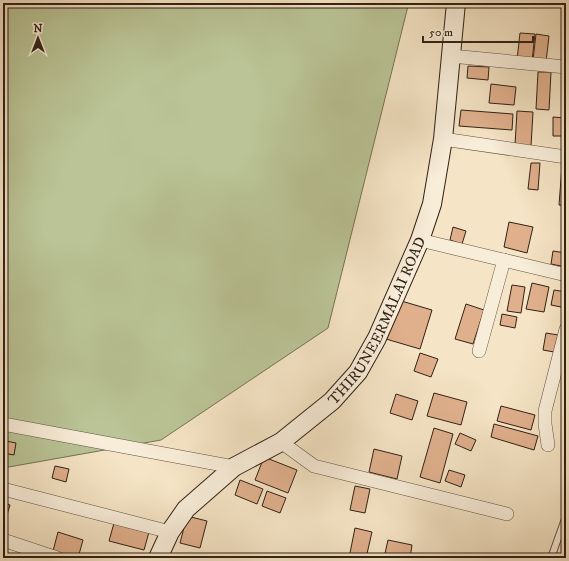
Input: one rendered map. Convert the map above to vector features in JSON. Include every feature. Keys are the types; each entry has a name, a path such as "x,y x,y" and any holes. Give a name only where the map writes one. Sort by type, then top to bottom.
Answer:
{"street":[{"name":"THIRUNEERMALAI ROAD","path":"158,558 170,532 186,509 234,467 280,442 332,401 358,372 377,338 420,240 432,204 443,139 456,3"},
{"path":"451,56 566,67"},
{"path":"443,139 566,157"},
{"path":"420,240 566,275"},
{"path":"479,351 504,260"},
{"path":"548,445 545,411 566,329"},
{"path":"3,424 234,467"},
{"path":"280,442 314,466 506,514"},
{"path":"3,489 170,532"},
{"path":"3,540 57,558"}],"lane":[{"path":"551,558 566,516"}],"green space":[{"path":"3,3 410,3 408,6 328,328 161,440 3,468"}],"building":[{"path":"520,33 535,34 532,61 517,60"},
{"path":"536,34 549,36 546,62 533,60"},
{"path":"468,66 489,67 488,80 467,78"},
{"path":"538,72 551,72 549,110 536,109"},
{"path":"491,84 516,87 514,105 489,103"},
{"path":"461,110 513,114 512,130 459,126"},
{"path":"517,111 533,112 531,146 515,145"},
{"path":"553,117 566,118 566,136 553,136"},
{"path":"531,163 540,163 538,190 528,189"},
{"path":"562,166 566,167 566,206 559,205"},
{"path":"509,222 533,227 527,253 504,247"},
{"path":"453,227 466,231 462,244 450,240"},
{"path":"553,251 566,253 566,267 551,264"},
{"path":"532,283 549,287 544,312 526,309"},
{"path":"512,285 525,287 521,313 507,311"},
{"path":"554,290 566,292 566,308 551,305"},
{"path":"398,300 432,310 420,349 386,339"},
{"path":"466,304 484,310 473,344 455,339"},
{"path":"502,314 517,317 515,328 500,325"},
{"path":"546,333 558,335 554,352 543,350"},
{"path":"420,353 438,359 431,377 414,371"},
{"path":"434,393 467,402 461,425 427,416"},
{"path":"396,394 418,401 412,420 390,413"},
{"path":"501,406 535,415 531,430 497,421"},
{"path":"494,424 538,436 534,450 491,437"},
{"path":"434,428 453,434 440,483 420,477"},
{"path":"460,433 476,440 471,451 455,444"},
{"path":"6,441 16,443 14,455 3,453"},
{"path":"374,449 402,456 397,479 369,472"},
{"path":"264,457 297,470 288,493 255,480"},
{"path":"55,466 69,469 66,482 52,478"},
{"path":"449,470 465,475 461,487 445,481"},
{"path":"240,480 263,489 257,504 235,495"},
{"path":"355,486 370,489 365,513 350,510"},
{"path":"267,491 286,498 280,513 262,506"},
{"path":"3,502 10,505 3,528"},
{"path":"187,516 207,521 200,548 180,543"},
{"path":"114,523 149,532 144,550 109,541"},
{"path":"355,528 372,532 366,558 349,558"},
{"path":"58,532 83,540 78,558 53,551"},
{"path":"388,540 412,545 410,558 384,558"}]}
